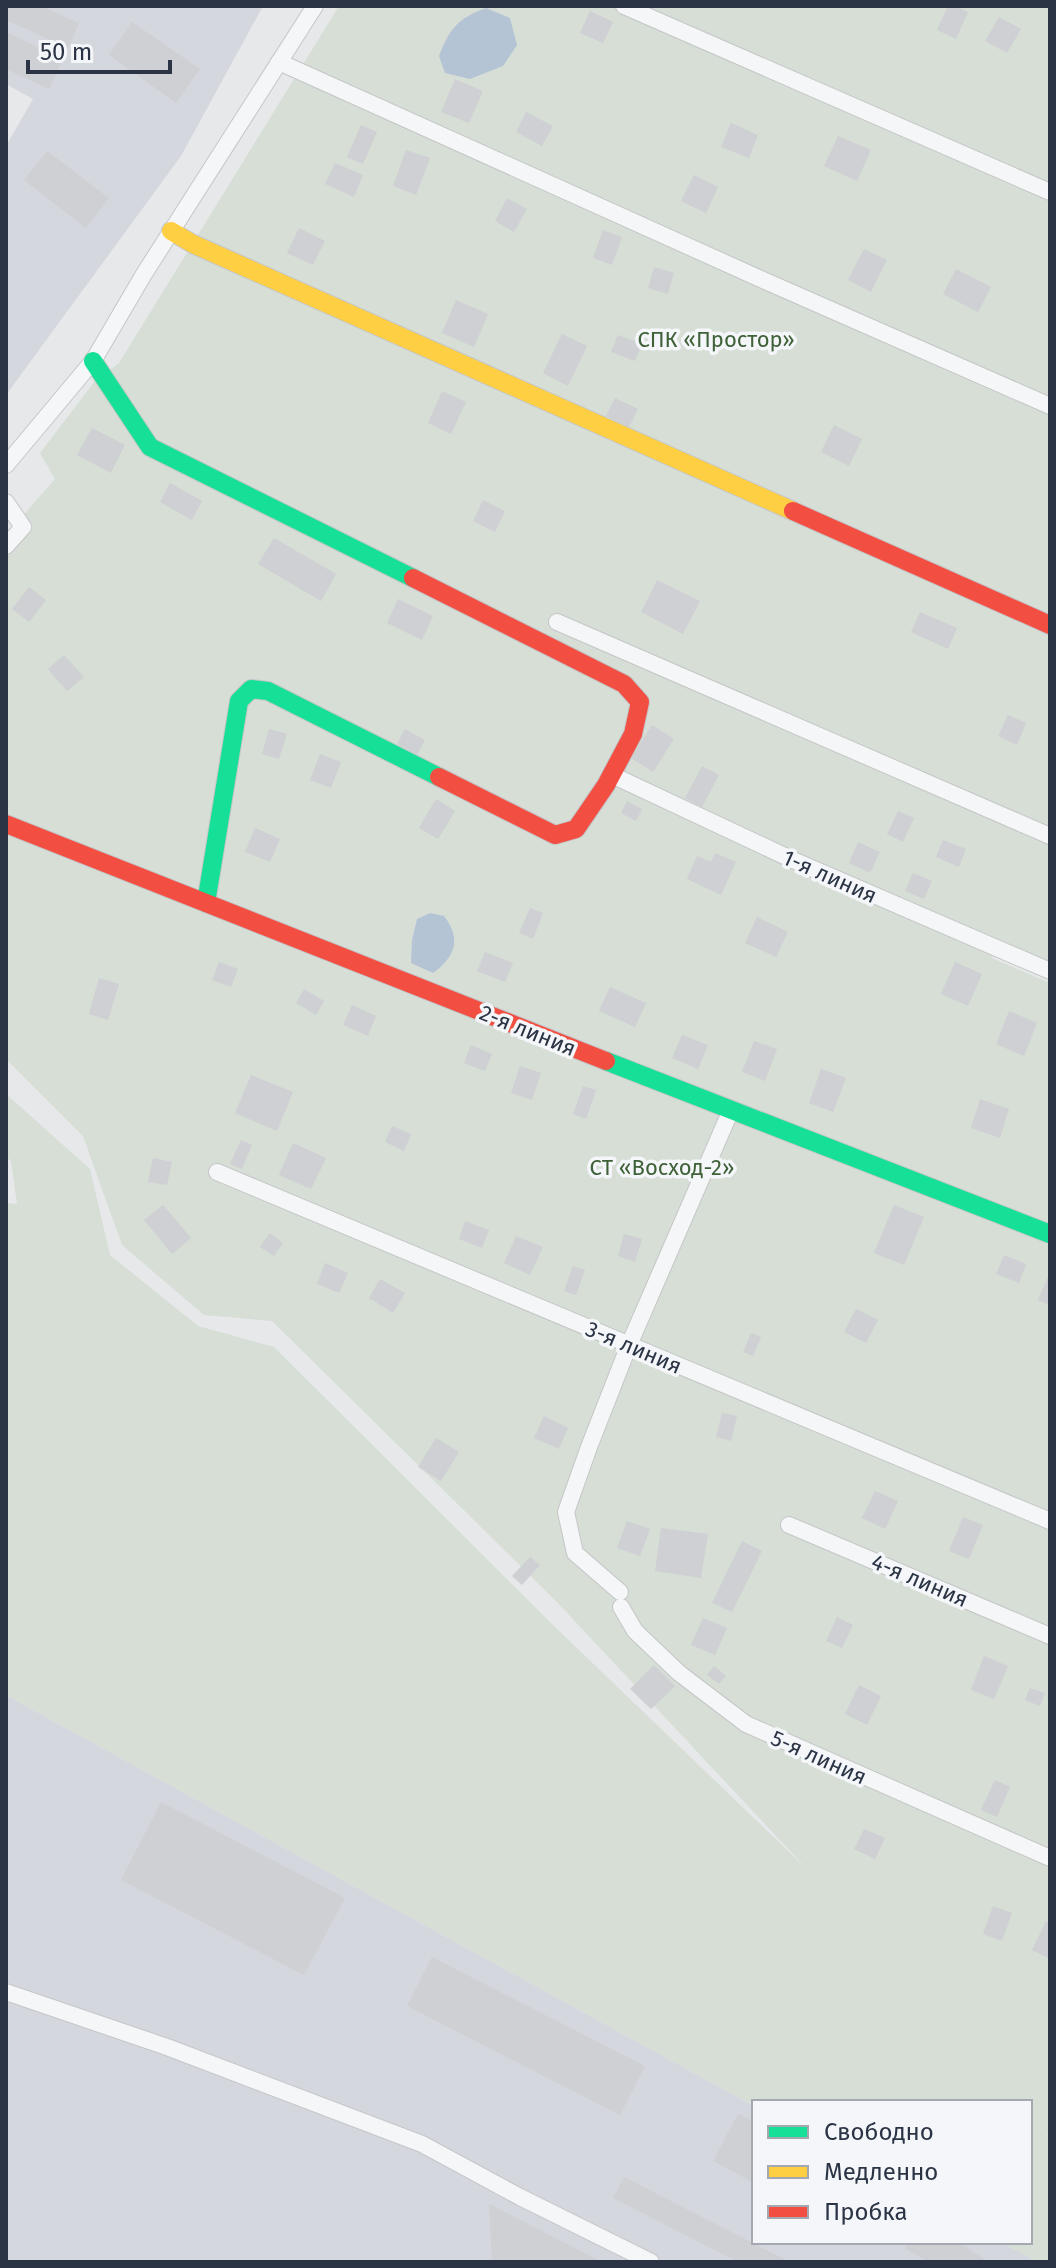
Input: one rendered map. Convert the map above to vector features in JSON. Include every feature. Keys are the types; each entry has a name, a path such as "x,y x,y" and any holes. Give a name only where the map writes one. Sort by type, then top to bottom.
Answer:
{"street":[{"path":"6,465 93,361 171,231 315,6"},
{"path":"624,6 1050,192"},
{"path":"279,62 1050,406"},
{"path":"171,231 193,244 1050,625"},
{"path":"93,361 150,447 624,684 640,702 640,717 612,775 576,829 555,835 268,691 251,689 239,701 206,903"},
{"path":"6,502 23,527 6,546"},
{"path":"557,622 1050,836"},
{"name":"1-я линия","path":"612,775 793,860 1050,971"},
{"name":"2-я линия","path":"6,824 1050,1234"},
{"name":"5-я линия","path":"731,1110 629,1345 566,1512 575,1553 620,1599 635,1631 679,1673 746,1724 1050,1858"},
{"name":"3-я линия","path":"217,1172 1050,1521"},
{"name":"4-я линия","path":"789,1525 1050,1636"},
{"path":"6,1992 167,2047 422,2144 651,2262"}],"shaded area":[{"path":"6,6 263,6 181,156 6,395 6,146 33,99 6,84"},
{"path":"6,1695 752,2105 752,2244 1005,2244 1038,2262 6,2262"}],"green space":[{"path":"339,6 1050,6 1050,966 998,944 992,958 1050,983 1050,2129 1047,2136 1050,2140 1050,2262 1038,2262 1005,2244 1032,2244 1032,2100 752,2100 752,2105 6,1695 6,1203 17,1204 11,1161 6,1157 6,1094 90,1169 110,1255 198,1326 274,1347 554,1626 807,1869 556,1601 272,1321 204,1315 122,1245 83,1136 6,1059 6,535 55,479 40,453 95,381 119,363"}],"water":[{"path":"486,8 510,18 517,45 503,66 470,79 445,73 439,56 451,31 468,16"},
{"path":"430,913 444,916 450,924 454,940 447,961 433,973 411,963 417,919"}],"building":[{"path":"6,6 41,6 79,23 68,48 6,20"},
{"path":"948,6 968,12 956,39 937,30"},
{"path":"590,11 613,22 603,43 580,33"},
{"path":"999,17 1021,29 1007,53 985,41"},
{"path":"132,22 200,69 176,103 109,55"},
{"path":"6,32 63,59 49,89 6,69"},
{"path":"455,79 483,91 469,123 441,112"},
{"path":"526,112 553,126 542,146 516,132"},
{"path":"731,123 758,135 749,158 721,147"},
{"path":"361,125 377,132 363,164 347,157"},
{"path":"838,136 871,150 857,181 824,166"},
{"path":"406,150 430,158 416,195 393,186"},
{"path":"47,151 109,198 86,228 24,180"},
{"path":"335,163 363,175 354,197 325,184"},
{"path":"694,175 718,187 706,213 681,201"},
{"path":"507,198 527,209 514,232 495,221"},
{"path":"299,228 325,241 313,265 287,253"},
{"path":"603,230 622,237 612,265 593,258"},
{"path":"864,249 887,260 871,292 848,280"},
{"path":"654,267 674,273 668,294 648,288"},
{"path":"956,269 991,287 978,312 943,294"},
{"path":"456,300 488,314 474,347 442,333"},
{"path":"562,334 587,346 568,386 543,373"},
{"path":"618,335 642,344 635,361 611,352"},
{"path":"442,391 466,402 451,434 428,423"},
{"path":"615,398 638,409 629,427 606,416"},
{"path":"834,425 862,439 849,466 821,452"},
{"path":"92,428 125,445 111,473 77,455"},
{"path":"170,483 202,501 192,520 160,502"},
{"path":"483,500 505,511 495,532 473,521"},
{"path":"274,538 336,574 321,601 258,564"},
{"path":"657,580 700,601 683,634 641,612"},
{"path":"29,587 46,600 29,622 12,609"},
{"path":"398,599 433,616 422,640 387,623"},
{"path":"920,612 957,628 948,649 911,632"},
{"path":"64,655 84,677 67,691 48,669"},
{"path":"1008,715 1026,723 1017,745 998,736"},
{"path":"652,725 674,739 653,772 631,758"},
{"path":"269,729 287,734 279,759 262,754"},
{"path":"405,729 425,740 417,755 397,744"},
{"path":"320,754 341,762 331,788 310,780"},
{"path":"702,766 719,775 702,807 685,798"},
{"path":"436,799 455,811 438,839 419,828"},
{"path":"627,801 642,809 636,821 621,813"},
{"path":"898,811 914,818 903,842 887,834"},
{"path":"255,828 280,839 270,862 245,852"},
{"path":"943,840 966,849 959,867 936,857"},
{"path":"858,842 880,852 870,873 849,863"},
{"path":"715,853 736,862 721,895 687,879 697,856 711,862"},
{"path":"913,873 932,881 924,899 905,891"},
{"path":"530,908 543,913 533,939 519,933"},
{"path":"757,917 788,932 776,957 745,943"},
{"path":"485,952 513,963 505,982 477,971"},
{"path":"219,962 238,969 231,987 212,980"},
{"path":"955,962 982,974 968,1006 941,994"},
{"path":"99,978 119,984 108,1020 89,1014"},
{"path":"610,987 646,1003 635,1027 599,1011"},
{"path":"304,989 324,1001 316,1015 296,1003"},
{"path":"352,1005 376,1016 368,1036 343,1025"},
{"path":"1009,1011 1037,1023 1024,1056 996,1044"},
{"path":"682,1035 708,1045 698,1069 672,1058"},
{"path":"754,1041 777,1049 765,1081 742,1072"},
{"path":"471,1045 492,1054 485,1071 464,1063"},
{"path":"520,1066 541,1073 532,1100 511,1093"},
{"path":"821,1069 846,1078 833,1112 809,1103"},
{"path":"251,1075 293,1092 277,1131 235,1113"},
{"path":"583,1086 596,1090 586,1119 573,1114"},
{"path":"980,1099 1009,1109 1000,1138 971,1128"},
{"path":"392,1126 411,1134 404,1151 385,1142"},
{"path":"241,1140 252,1145 242,1169 230,1164"},
{"path":"293,1143 326,1158 311,1189 279,1175"},
{"path":"153,1158 172,1162 167,1185 148,1182"},
{"path":"163,1205 191,1238 172,1254 144,1220"},
{"path":"894,1205 924,1217 904,1265 874,1253"},
{"path":"465,1221 489,1230 482,1248 459,1239"},
{"path":"270,1233 283,1243 274,1256 260,1247"},
{"path":"624,1234 642,1239 635,1262 618,1256"},
{"path":"516,1236 543,1247 530,1275 504,1263"},
{"path":"1004,1255 1026,1264 1019,1283 996,1274"},
{"path":"325,1263 348,1273 339,1293 317,1284"},
{"path":"573,1266 585,1270 576,1295 564,1291"},
{"path":"1050,1272 1050,1305 1038,1300"},
{"path":"380,1279 405,1293 393,1313 369,1298"},
{"path":"856,1309 878,1320 866,1343 844,1332"},
{"path":"751,1333 761,1337 753,1356 743,1352"},
{"path":"722,1413 737,1416 731,1441 716,1437"},
{"path":"544,1416 568,1428 559,1449 534,1438"},
{"path":"436,1438 459,1452 441,1481 418,1467"},
{"path":"875,1491 898,1501 885,1529 862,1518"},
{"path":"963,1517 983,1525 969,1559 949,1551"},
{"path":"627,1521 650,1529 640,1556 617,1548"},
{"path":"661,1528 708,1534 701,1578 655,1571"},
{"path":"742,1541 762,1551 732,1612 712,1603"},
{"path":"530,1557 540,1565 522,1585 512,1576"},
{"path":"837,1617 853,1625 842,1648 826,1641"},
{"path":"703,1618 727,1628 715,1655 691,1645"},
{"path":"984,1656 1008,1666 994,1699 971,1690"},
{"path":"654,1665 675,1686 651,1709 630,1689"},
{"path":"714,1666 726,1676 719,1684 707,1675"},
{"path":"859,1685 881,1696 867,1725 845,1714"},
{"path":"1030,1688 1045,1693 1040,1706 1025,1700"},
{"path":"995,1780 1010,1787 997,1817 981,1810"},
{"path":"161,1802 345,1898 304,1975 121,1880"},
{"path":"864,1829 885,1838 875,1859 854,1849"},
{"path":"993,1906 1012,1913 1002,1941 983,1934"},
{"path":"1046,1921 1050,1923 1050,1959 1032,1950"},
{"path":"432,1957 645,2066 620,2115 407,2006"},
{"path":"738,2114 752,2121 752,2182 713,2161"},
{"path":"624,2177 790,2262 738,2262 613,2198"},
{"path":"489,2204 602,2262 492,2262"},
{"path":"908,2244 960,2244 989,2262 928,2262 905,2248"}],"traffic: fast":[{"path":"93,361 150,447 413,578"},
{"path":"206,903 239,701 251,689 268,691 439,777"},
{"path":"606,1061 1050,1234"}],"traffic: slow":[{"path":"171,231 193,244 793,511"}],"traffic: jam":[{"path":"793,511 1050,625"},
{"path":"413,578 624,684 640,702 633,734 606,785 576,829 555,835 439,777"},
{"path":"6,824 606,1061"}],"park label":[{"name":"СПК «Простор»","path":"716,339"},
{"name":"СТ «Восход-2»","path":"662,1167"}]}
